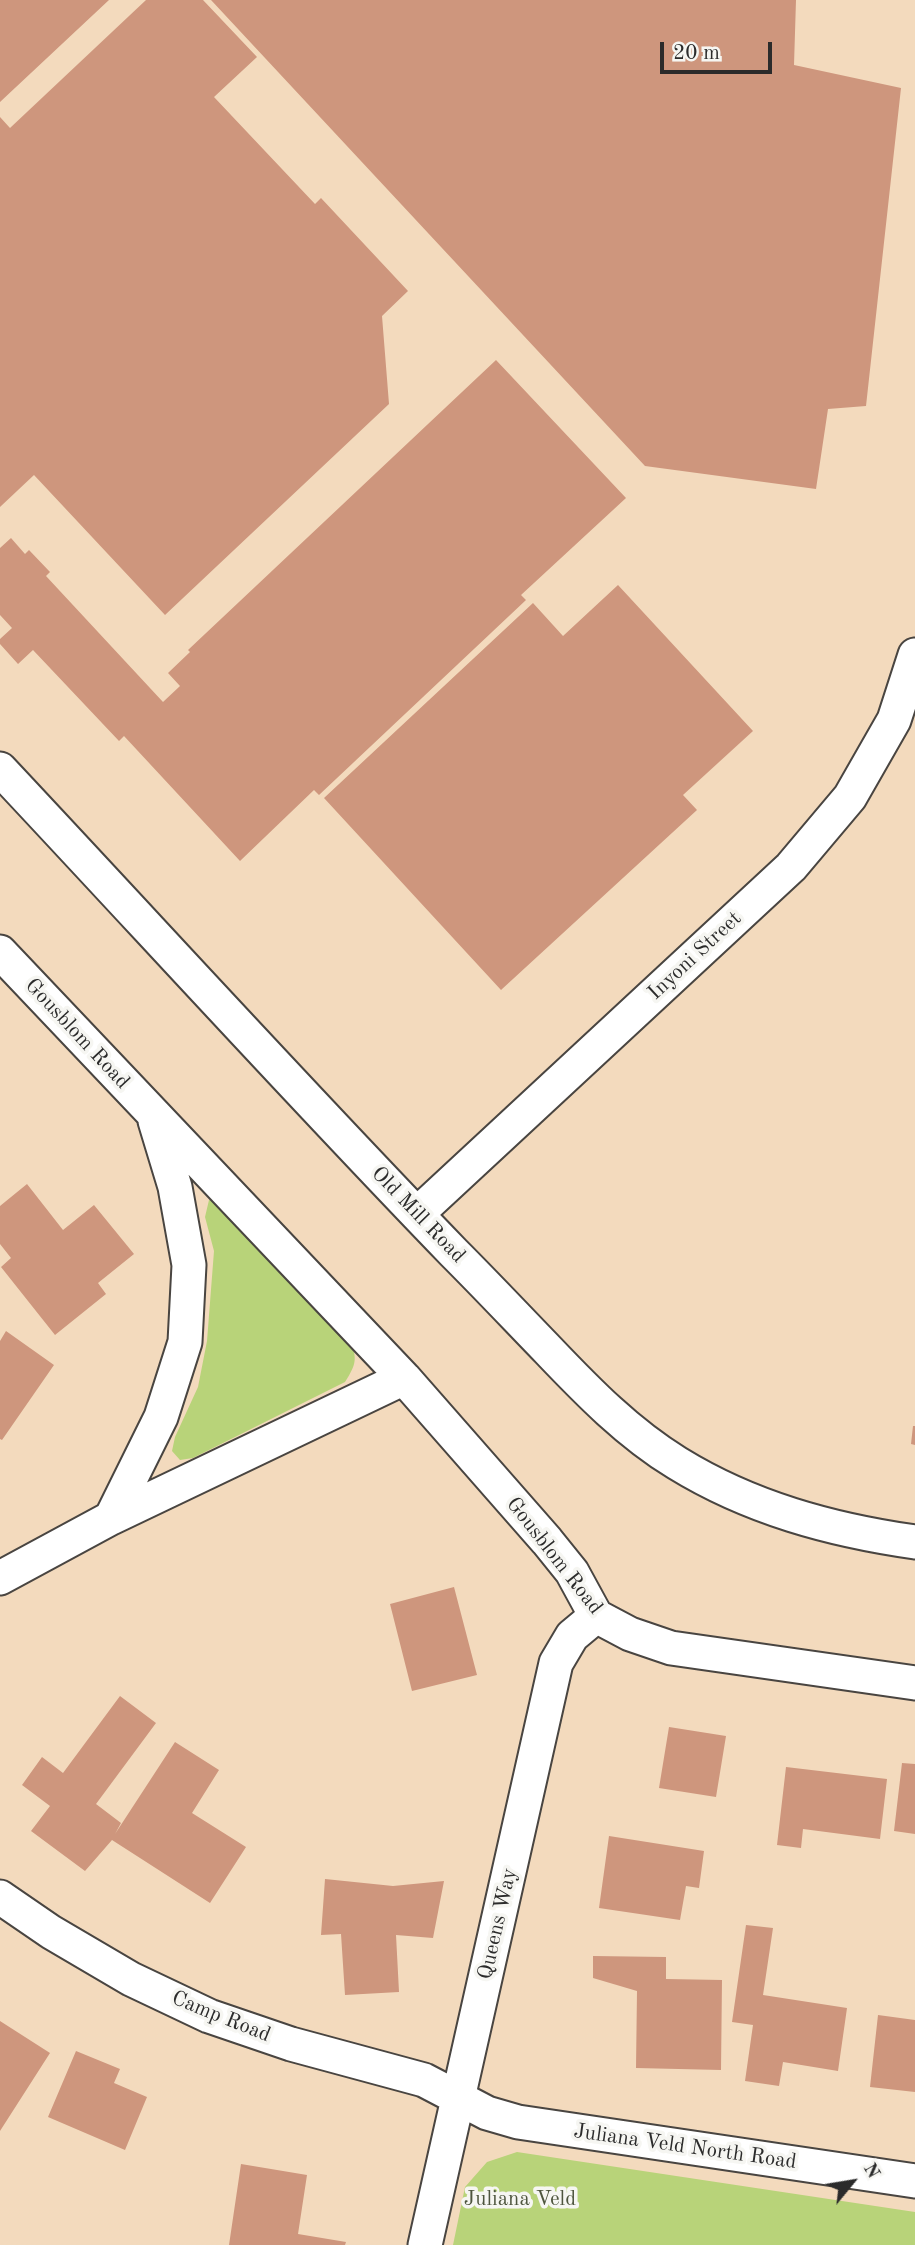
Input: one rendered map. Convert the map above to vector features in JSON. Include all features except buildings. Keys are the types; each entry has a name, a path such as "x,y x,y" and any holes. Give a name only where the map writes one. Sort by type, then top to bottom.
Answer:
{"street":[{"name":"Inyoni Street","path":"416,1214 790,867 850,797 894,720 915,655"},
{"name":"Old Mill Road","path":"0,769 416,1214 600,1404 676,1463 718,1486 796,1517 915,1542"},
{"name":"Gousblom Road","path":"0,953 404,1378 547,1541 572,1572 596,1616 631,1634 671,1648 915,1684"},
{"name":"Gousblom Road","path":"111,1518 161,1417 185,1342 189,1265 175,1187 153,1115"},
{"path":"0,1578 111,1518 404,1378"},
{"name":"Queens Way","path":"425,2245 556,1663 572,1636 596,1616"},
{"name":"Camp Road","path":"0,1897 51,1932 131,1979 209,2015 291,2044 424,2080 459,2099"},
{"name":"Juliana Veld North Road","path":"459,2099 486,2113 519,2122 915,2181"}],"green space":[{"path":"209,1200 222,1203 348,1335 355,1359 345,1382 193,1458 180,1460 172,1451 175,1437 198,1387 207,1341 214,1251 205,1217"},
{"name":"Juliana Veld","path":"517,2152 915,2212 915,2245 453,2245 465,2187 487,2162"}]}
